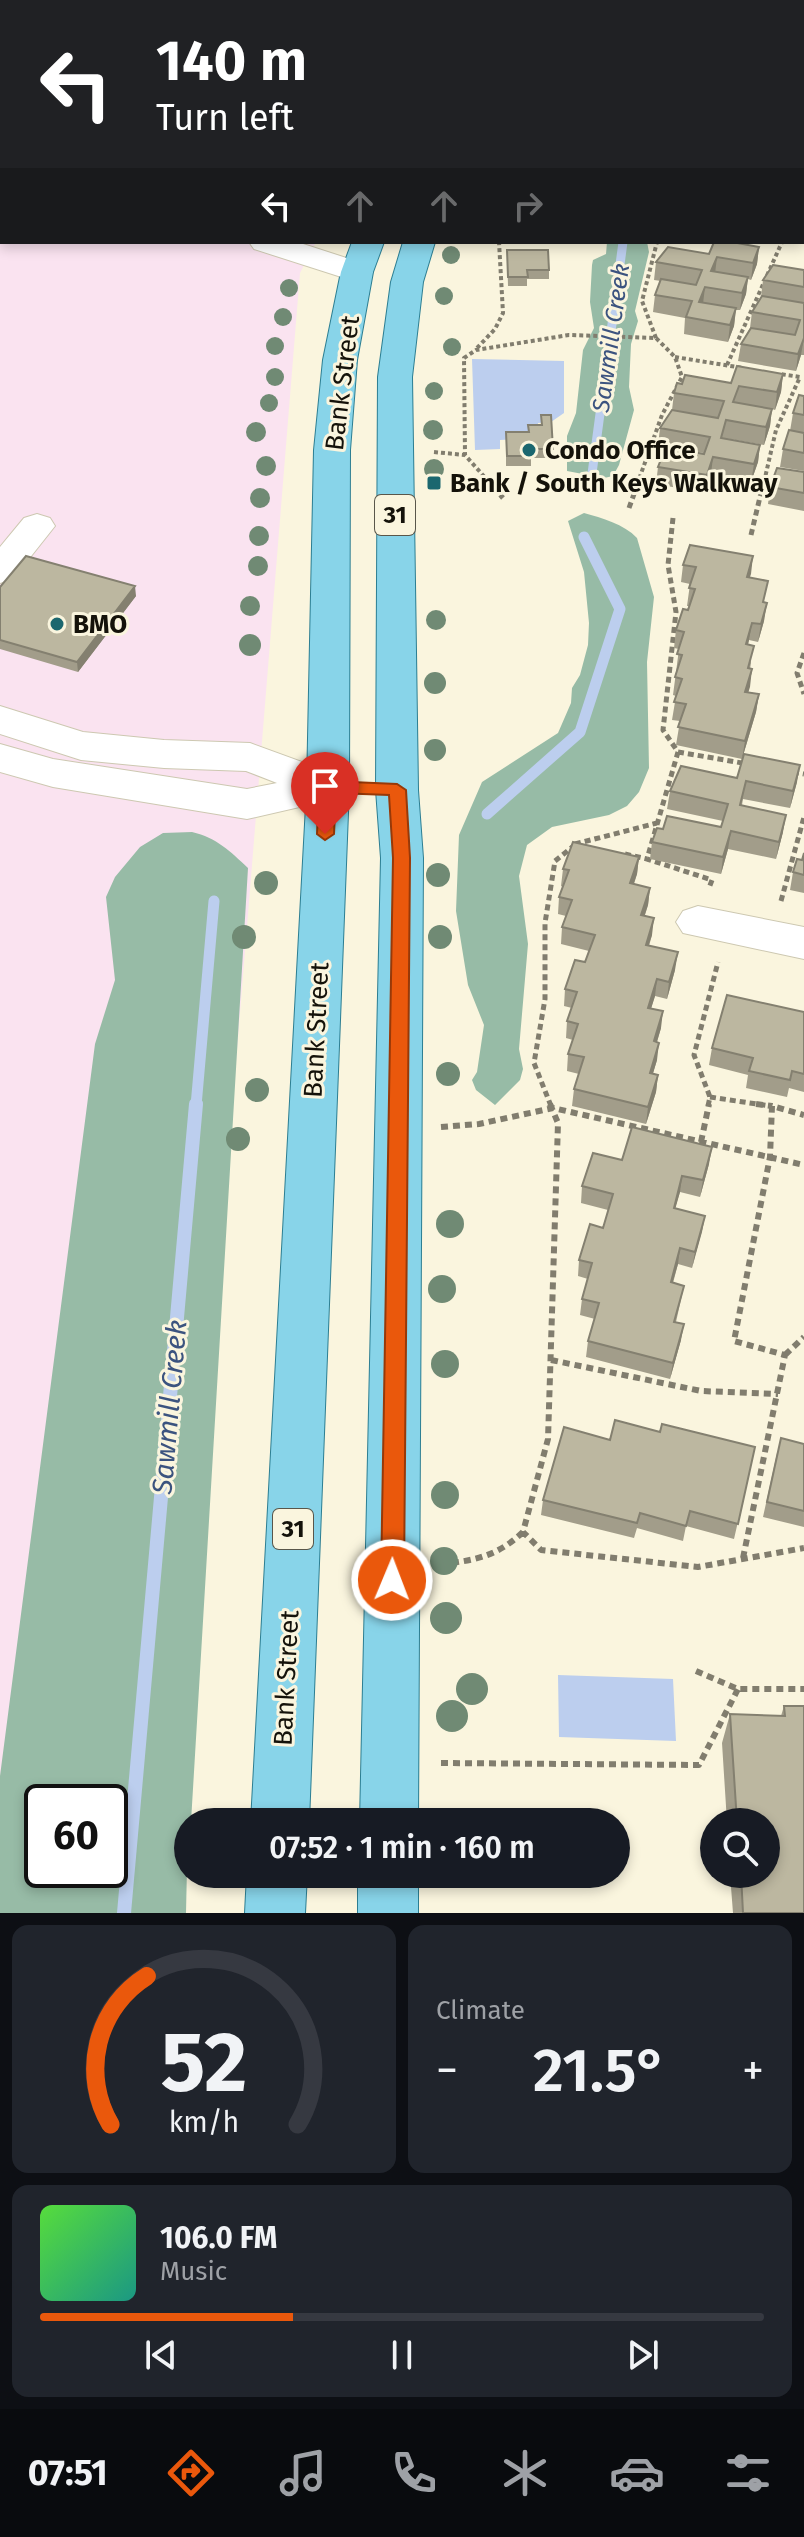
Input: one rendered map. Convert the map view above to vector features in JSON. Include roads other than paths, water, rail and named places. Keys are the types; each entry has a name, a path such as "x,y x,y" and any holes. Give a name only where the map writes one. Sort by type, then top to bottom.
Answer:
{"main road":[{"name":"Bank Street","path":"389,1808 402,858 397,790 395,377 407,282 418,244"},
{"name":"Bank Street","path":"281,1808 328,787 332,450 340,360 363,257"},
{"path":"328,787 397,790"},
{"path":"275,1913 276,1888"},
{"path":"388,1888 388,1913"}],"lane":[{"path":"278,244 363,257"},
{"path":"0,571 37,526"},
{"path":"0,720 81,746 164,754 250,757 328,787"},
{"path":"0,758 53,773 247,804 328,787"},
{"path":"712,925 786,939"}],"water":[{"path":"472,359 564,361 564,413 551,422 538,423 537,432 524,439 500,440 500,449 475,450"},
{"path":"558,1675 673,1679 676,1741 559,1737"}],"waterway":[{"name":"Sawmill Creek","path":"591,481 623,244"},
{"name":"Sawmill Creek","path":"487,814 580,732 620,609 584,537"},
{"name":"Sawmill Creek","path":"196,1106 214,901"},
{"name":"Sawmill Creek","path":"124,1913 196,1104"}],"place":[{"name":"Condo Office","path":"529,450"},
{"name":"Bank / South Keys Walkway","path":"434,483"},
{"name":"BMO","path":"57,624"}]}
